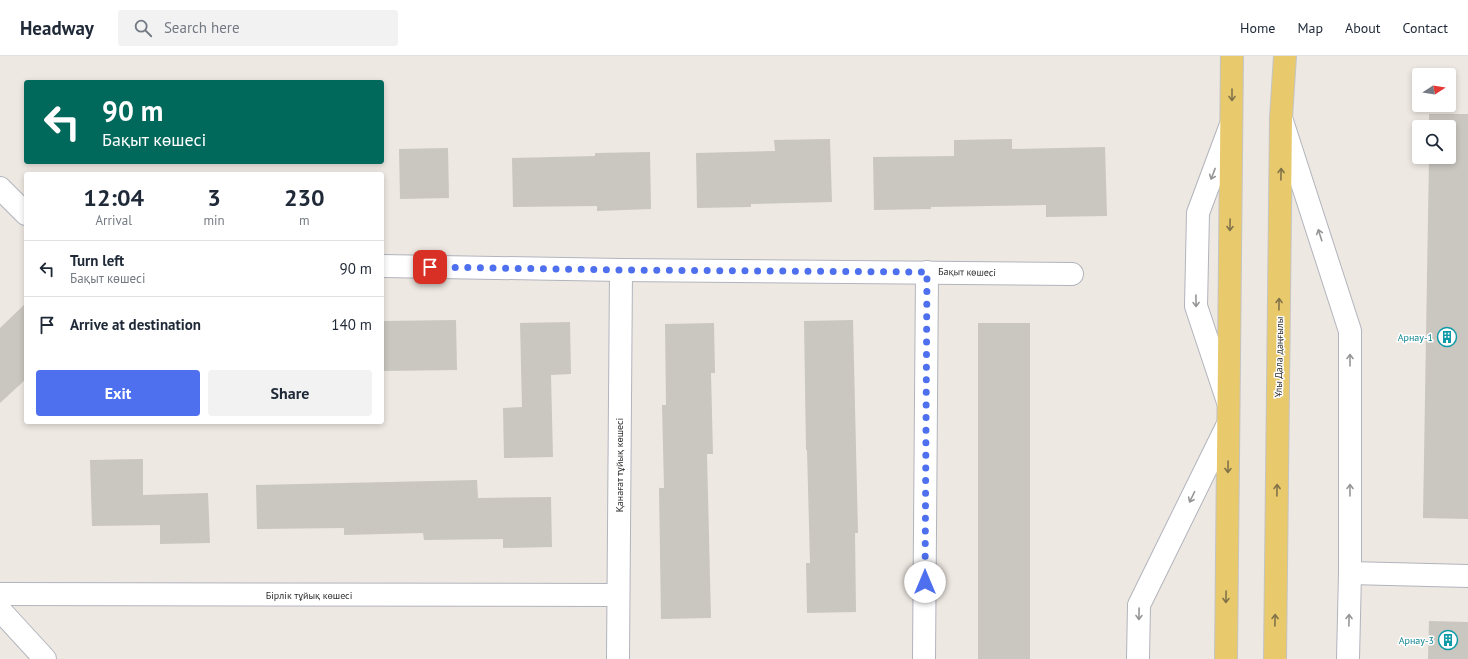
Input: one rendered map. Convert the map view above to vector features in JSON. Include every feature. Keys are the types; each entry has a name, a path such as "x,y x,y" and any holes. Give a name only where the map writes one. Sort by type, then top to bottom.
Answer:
{"main road":[{"path":"1226,659 1232,56"},
{"name":"Ұлы Дала даңғылы","path":"1275,659 1281,118 1286,56"}],"street":[{"path":"1281,118 1350,331 1350,573 1348,659"},
{"path":"1138,659 1139,605 1228,414 1196,306 1198,213 1232,124"},
{"path":"0,188 24,212"},
{"name":"Бақыт көшесі","path":"384,266 621,270 1072,274"},
{"name":"Қанағат тұйық көшесі","path":"618,659 621,270"},
{"path":"924,659 927,272"},
{"path":"1350,573 1468,576"},
{"name":"Бірлік тұйық көшесі","path":"0,594 618,595"},
{"path":"0,610 45,659"}],"building":[{"name":"Арнау-1","path":"1429,114 1468,114 1468,519 1423,518 1429,164 1456,164 1456,120 1429,120"},
{"path":"830,139 832,202 751,204 751,207 697,208 696,153 775,151 774,140"},
{"path":"1012,139 1012,149 1105,147 1107,216 1046,217 1046,205 931,207 931,209 874,210 873,157 954,156 954,140"},
{"path":"448,148 449,198 400,199 399,149"},
{"path":"650,152 651,209 597,211 597,206 513,207 512,158 595,156 595,153"},
{"path":"24,305 24,381 0,403 0,328"},
{"path":"456,320 457,370 384,371 384,321"},
{"path":"853,320 858,533 855,533 856,612 807,613 806,563 810,563 804,321"},
{"path":"570,322 571,374 551,375 553,457 504,458 503,408 522,407 520,323"},
{"path":"714,323 715,373 711,373 713,454 707,454 711,618 661,619 659,488 664,488 662,405 666,405 665,324"},
{"path":"978,323 1030,323 1030,659 978,659"},
{"path":"143,459 143,495 208,493 210,543 160,544 160,525 92,526 90,460"},
{"path":"477,480 478,498 551,497 552,547 503,548 503,539 424,540 423,533 344,535 344,528 257,529 256,485"},
{"name":"Арнау-3","path":"1429,621 1468,622 1468,659 1428,659"}],"place":[{"name":"Арнау-1","path":"1447,337"},
{"name":"Арнау-3","path":"1448,640"}],"route":[{"path":"430,267 927,272 925,582"}]}
